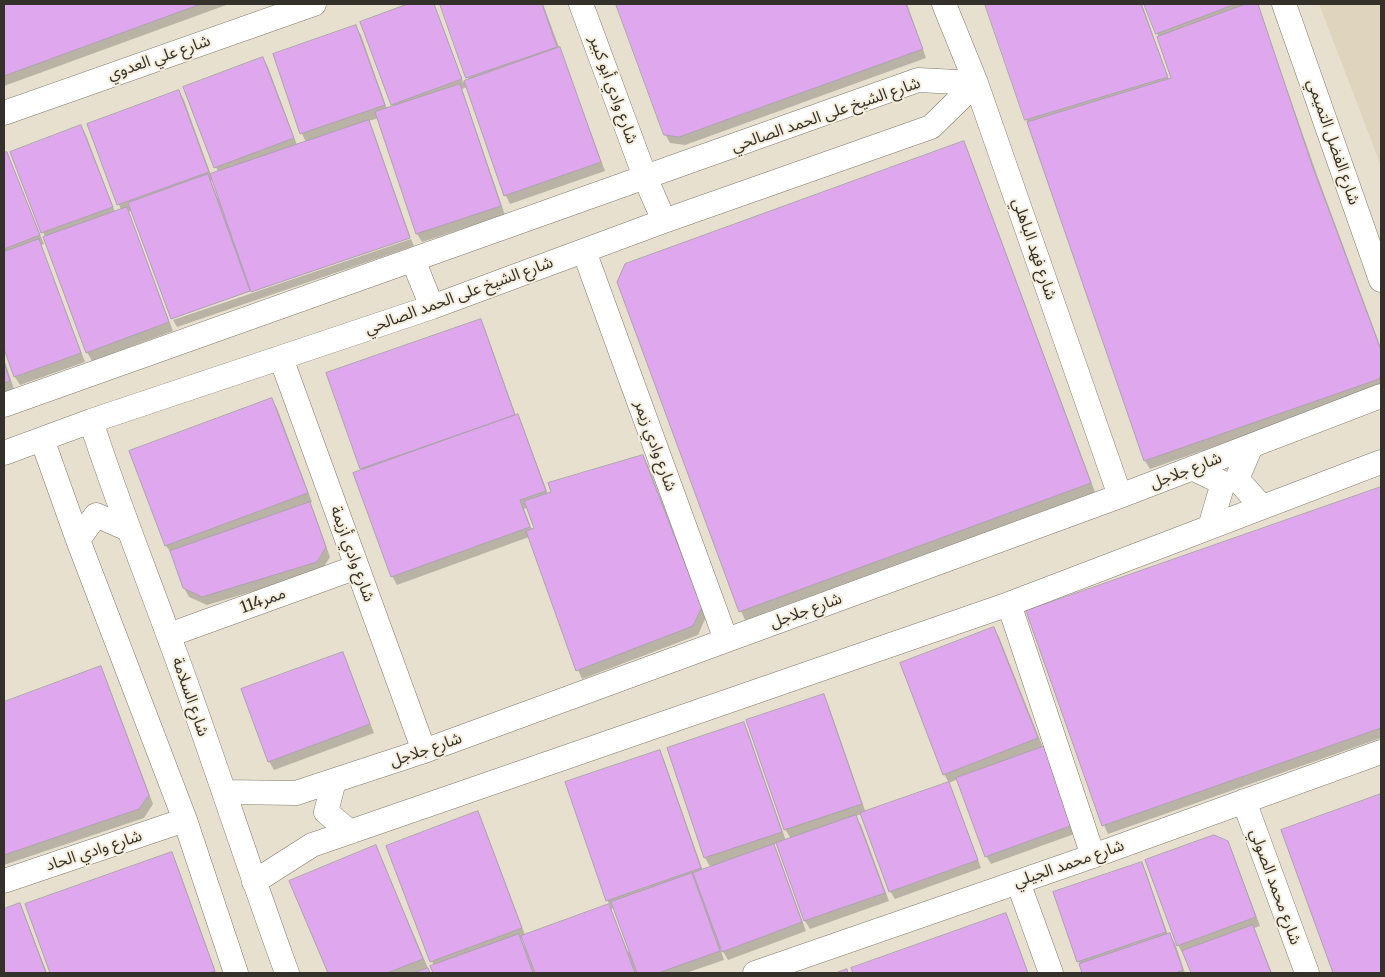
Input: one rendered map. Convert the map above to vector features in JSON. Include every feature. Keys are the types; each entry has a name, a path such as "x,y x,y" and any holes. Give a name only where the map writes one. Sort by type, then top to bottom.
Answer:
{"street":[{"name":"شارع علي العدوي","path":"4,112 314,4"},
{"name":"شارع وادي أبو كبير","path":"581,4 645,177 664,221"},
{"name":"شارع فهد الباهلي","path":"944,4 976,83 1120,496"},
{"name":"شارع الفضل التميمي","path":"1284,4 1381,280"},
{"name":"شارع الشيخ على الحمد الصالحي","path":"4,405 918,80 976,83"},
{"name":"شارع الشيخ على الحمد الصالحي","path":"4,453 91,421 432,307 664,221 931,127 976,83"},
{"name":"شارع وادي زيمر","path":"584,251 726,640"},
{"path":"413,260 432,307"},
{"name":"شارع وادي أزيمة","path":"281,358 424,751"},
{"name":"شارع جلاجل","path":"224,792 296,793 424,751 1120,496 1381,396"},
{"name":"شارع السلامة","path":"91,421 108,474 168,634 287,973"},
{"path":"42,439 78,540 185,820 236,973"},
{"path":"1251,446 1237,479 1262,507"},
{"path":"254,882 312,845 1009,604 1381,462"},
{"path":"1192,468 1224,483 1210,527"},
{"path":"78,540 96,514 128,529"},
{"name":"ممر114","path":"168,634 357,567"},
{"path":"1009,604 1093,856"},
{"name":"شارع محمد الجيلي","path":"756,973 1093,856 1381,752"},
{"path":"334,781 326,812 350,832"},
{"name":"شارع محمد الصولي","path":"1244,801 1307,973"},
{"name":"شارع وادي الحاد","path":"4,881 185,820"},
{"path":"1018,882 1051,973"}],"shaded area":[{"path":"1319,4 1381,4 1381,166"}],"building":[{"path":"4,4 201,4 4,76"},
{"path":"408,4 434,4 462,79 391,105 360,22"},
{"path":"440,4 542,4 557,47 466,78"},
{"path":"616,4 906,4 923,49 679,137 664,135"},
{"path":"985,4 1141,4 1168,77 1025,120"},
{"path":"1144,4 1236,4 1156,34"},
{"path":"1246,4 1258,4 1312,165 1381,350 1381,374 1379,379 1144,461 1027,122 1171,78 1157,37"},
{"path":"356,25 385,105 300,134 273,54"},
{"path":"560,47 601,162 504,196 464,81"},
{"path":"263,57 294,138 214,168 183,87"},
{"path":"460,84 501,206 416,234 375,112"},
{"path":"179,90 209,172 117,205 87,124"},
{"path":"369,120 410,238 251,292 210,174"},
{"path":"81,125 113,207 41,233 10,152"},
{"path":"964,141 1091,483 739,612 617,282 625,264"},
{"path":"7,152 40,235 4,249 4,153"},
{"path":"208,174 250,291 171,319 128,203"},
{"path":"127,207 169,322 86,353 43,237"},
{"path":"39,239 81,353 14,377 4,349 4,252"},
{"path":"481,319 515,415 360,469 326,373"},
{"path":"4,362 10,381 4,383"},
{"path":"272,398 308,493 165,546 129,451"},
{"path":"518,414 546,491 520,500 530,527 391,577 353,473"},
{"path":"643,455 702,607 693,626 576,671 526,531 534,528 524,501 551,492 548,483"},
{"path":"1381,487 1381,728 1102,826 1026,611"},
{"path":"310,502 326,547 317,562 202,597 183,588 170,551"},
{"path":"994,627 1038,738 943,775 900,663"},
{"path":"343,652 370,724 268,762 241,689"},
{"path":"101,666 149,795 139,809 4,855 4,702"},
{"path":"824,694 862,804 784,830 746,720"},
{"path":"744,722 782,832 704,858 667,748"},
{"path":"1045,746 1073,825 985,857 956,778"},
{"path":"660,750 701,868 606,901 565,782"},
{"path":"949,782 978,860 889,892 860,813"},
{"path":"1381,794 1381,973 1333,973 1281,830"},
{"path":"478,811 522,928 430,962 386,846"},
{"path":"856,815 885,893 804,921 776,843"},
{"path":"1214,835 1228,841 1256,917 1177,946 1145,860"},
{"path":"774,844 802,922 722,952 693,873"},
{"path":"376,845 423,959 387,973 328,973 289,881"},
{"path":"172,852 215,971 209,973 50,973 25,904"},
{"path":"1142,862 1166,932 1077,962 1053,892"},
{"path":"692,873 720,951 658,973 637,973 611,902"},
{"path":"20,903 46,973 4,973 4,909"},
{"path":"609,904 635,973 535,973 521,936"},
{"path":"1006,913 1028,973 853,973 851,968"},
{"path":"1253,925 1271,973 1191,973 1182,951"},
{"path":"1170,933 1183,970 1175,973 1082,973 1079,964"},
{"path":"519,934 533,973 433,973 430,966"},
{"path":"428,968 430,973 413,973"},
{"path":"847,969 848,973 836,973"}]}
